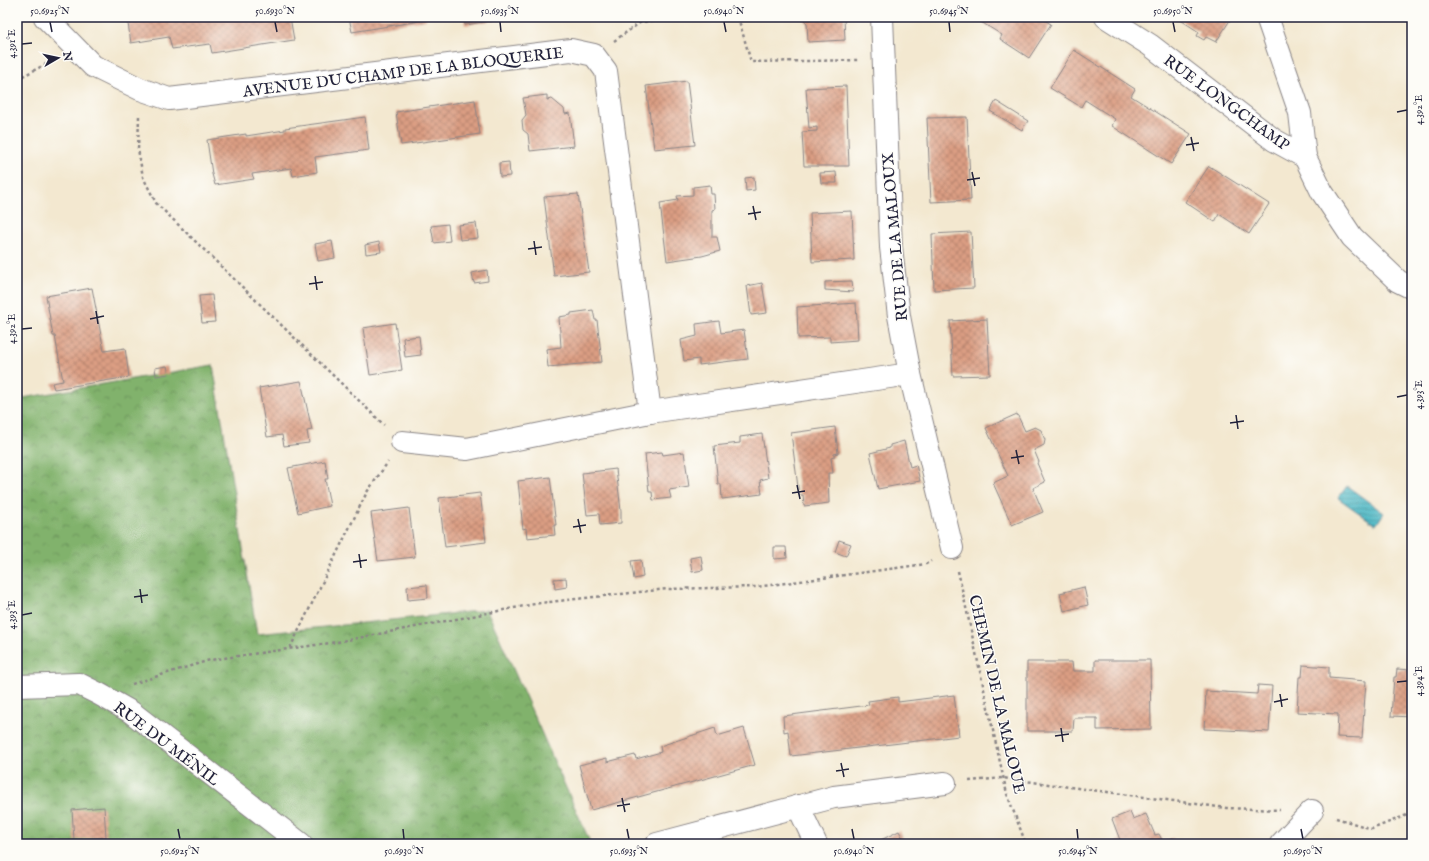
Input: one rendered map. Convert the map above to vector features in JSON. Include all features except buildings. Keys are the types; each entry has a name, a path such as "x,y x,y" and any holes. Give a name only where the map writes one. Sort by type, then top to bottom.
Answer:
{"street":[{"name":"AVENUE DU CHAMP DE LA BLOQUERIE","path":"45,17 93,66 140,89 169,99 571,50 594,55"},
{"name":"RUE DE LA MALOUX","path":"882,17 882,60 891,247 899,316 910,374 952,548"},
{"name":"RUE LONGCHAMP","path":"1106,17 1150,46 1274,140 1305,157 1322,192 1352,237 1398,281 1412,288"},
{"path":"1267,17 1300,113 1305,157"},
{"path":"594,55 606,71 650,412"},
{"path":"402,442 467,449 650,412 910,374"},
{"name":"RUE DU MÉNIL","path":"17,686 79,684 99,694 131,712 301,844"},
{"path":"657,844 834,797 945,783"},
{"path":"798,806 816,844"},
{"path":"1281,844 1312,811"}],"path":[{"path":"594,55 641,22 686,17"},
{"path":"738,17 751,62 882,60"},
{"path":"17,79 75,48"},
{"path":"140,89 138,149 143,177 156,203 402,442 367,492 289,649"},
{"path":"99,694 210,660 345,640 540,603 667,589 756,587 926,564 943,555 952,548"},
{"name":"CHEMIN DE LA MALOUE","path":"952,548 1003,778 1007,794 1026,844"},
{"path":"945,783 1003,778 1226,808 1312,811 1372,829 1412,813"}],"green space":[{"path":"213,365 257,634 487,610 591,844 17,844 17,399"}],"water":[{"path":"1347,486 1384,513 1376,525 1338,498"}]}
